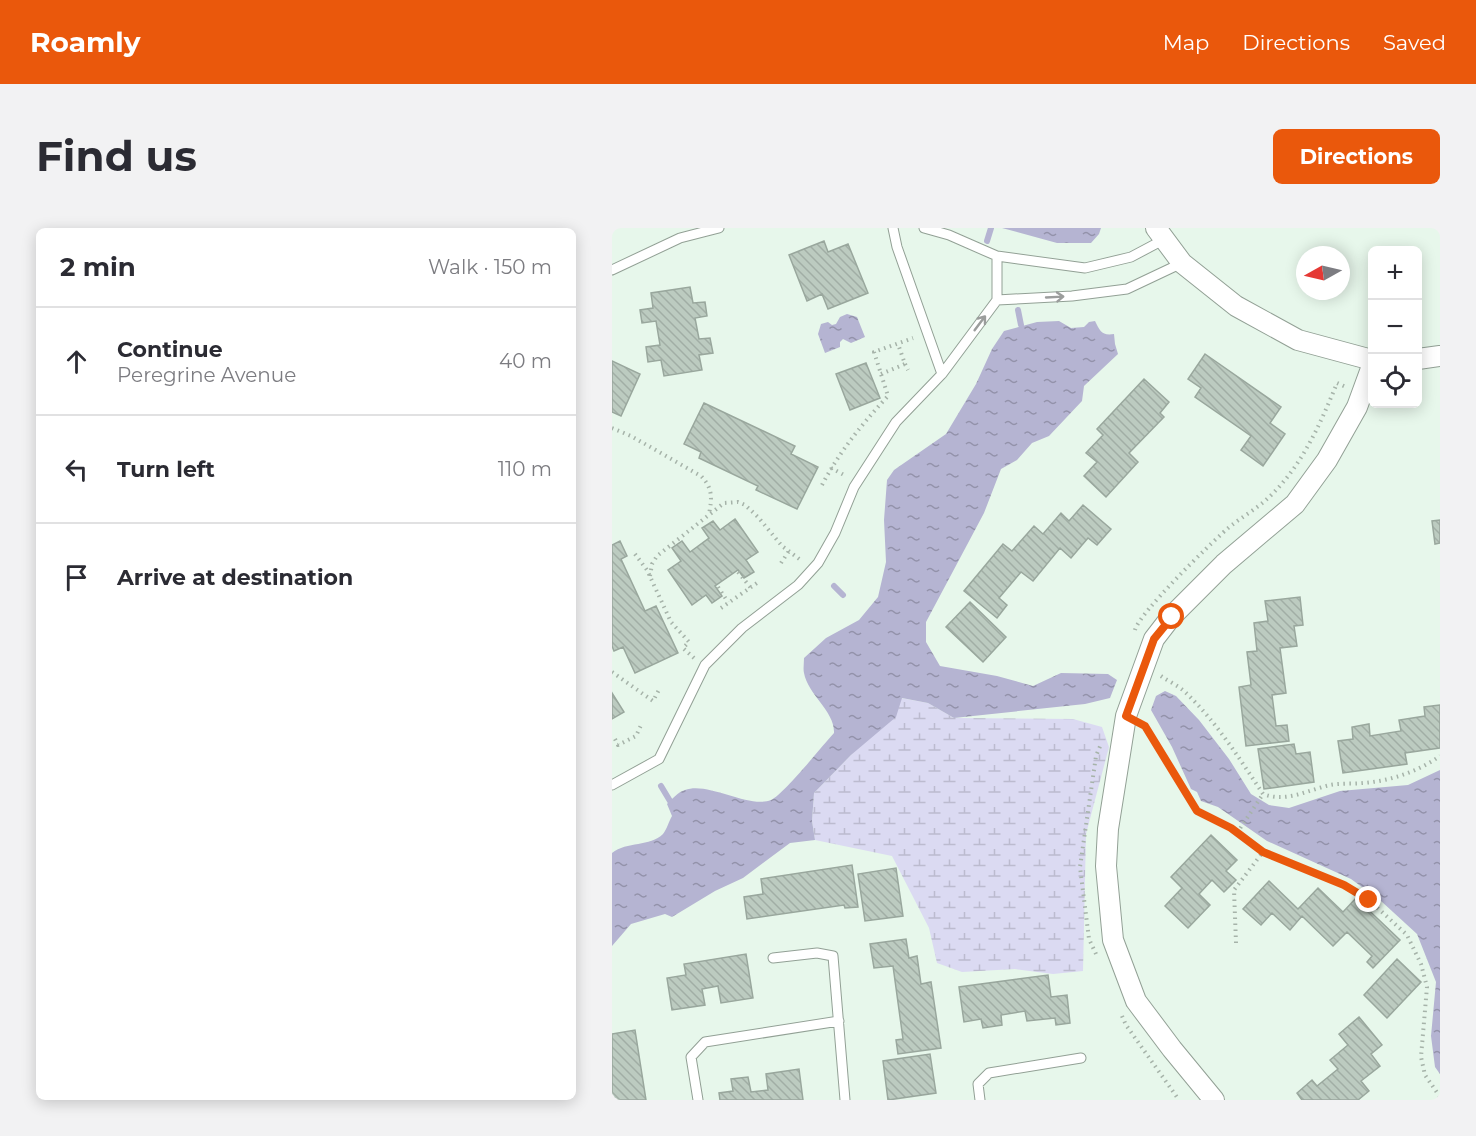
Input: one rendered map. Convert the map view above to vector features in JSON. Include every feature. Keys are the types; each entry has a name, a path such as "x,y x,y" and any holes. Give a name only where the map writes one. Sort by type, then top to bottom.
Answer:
{"street":[{"path":"1160,234 1182,263 1236,306 1298,340 1368,359"},
{"path":"1422,358 1440,356"},
{"path":"1212,1097 1172,1050 1136,1001 1113,940 1106,866 1107,829 1126,716 1154,639 1172,617 1224,564 1295,504 1327,460 1357,407 1368,377"},
{"path":"1192,1100 1212,1097"}],"lane":[{"path":"612,270 680,238 719,228"},
{"path":"893,228 897,247 942,374"},
{"path":"924,228 949,235 997,256 1085,268 1131,257 1160,234"},
{"path":"612,785 659,759 705,664 742,628 798,585 818,563 835,533 854,487 896,422 942,374 997,300 997,256"},
{"path":"997,300 1072,296 1127,289 1182,263"},
{"path":"773,958 816,953 832,956 845,1100"},
{"path":"698,1100 692,1057 705,1042 839,1021"},
{"path":"980,1100 978,1084 989,1073 1081,1058"}],"path":[{"path":"822,485 861,424 888,396 874,352 913,338"},
{"path":"898,344 908,370"},
{"path":"881,374 906,364"},
{"path":"1134,635 1137,625 1153,603 1227,530 1267,499 1299,464 1337,383 1362,394"},
{"path":"612,428 632,436 701,476 708,483 711,492 708,515"},
{"path":"831,468 846,476"},
{"path":"650,576 652,564 657,556 724,503 738,502 758,517 789,551 803,562"},
{"path":"781,562 789,551"},
{"path":"635,554 650,576 671,622 689,642 682,648 697,660"},
{"path":"738,572 751,588"},
{"path":"721,608 757,583"},
{"path":"718,587 728,602"},
{"path":"1143,670 1159,675 1183,690 1226,738 1262,796"},
{"path":"612,672 654,701 660,688"},
{"path":"1126,716 1145,726 1197,811 1237,833 1263,852 1344,885 1369,900 1407,935 1421,964 1427,987 1421,1038 1425,1076 1440,1097"},
{"path":"615,739 618,745 636,736 642,723"},
{"path":"1099,961 1089,939 1080,867 1096,756 1103,737"},
{"path":"1262,796 1301,795 1331,785 1364,783 1391,778 1424,768 1440,756"},
{"path":"1237,833 1262,796"},
{"path":"1236,943 1234,890 1263,852"},
{"path":"1122,1015 1126,1025 1179,1100"}],"green space":[{"path":"901,698 928,703 954,718 1073,719 1102,727 1109,747 1086,834 1083,971 1053,974 1015,969 962,972 937,963 929,928 892,856 815,840 812,821 814,793"}],"water":[{"path":"1002,228 1101,228 1091,243 1057,243"},
{"path":"847,314 857,317 865,337 851,343 843,339 840,347 825,353 818,334 821,324 828,322 832,325 836,324 840,317"},
{"path":"1059,321 1071,328 1084,327 1089,322 1095,321 1102,332 1114,334 1118,354 1084,386 1082,401 1049,436 1032,443 1017,460 1001,469 984,513 926,622 926,642 940,666 997,676 1033,686 1061,673 1108,674 1117,680 1110,698 1085,704 954,718 928,703 902,698 896,717 851,755 814,793 812,821 815,840 790,843 743,878 715,891 672,917 665,914 631,924 612,946 612,853 624,847 652,841 663,834 672,816 667,804 685,790 705,789 752,801 771,800 793,780 834,733 830,717 806,681 804,658 826,638 859,620 878,597 886,562 884,520 887,480 894,470 946,434 1004,331 1037,322"},
{"path":"1165,691 1176,696 1199,720 1229,759 1251,794 1269,805 1289,808 1340,791 1408,785 1440,770 1440,1074 1435,1067 1431,1036 1436,982 1417,934 1381,901 1351,879 1267,841 1218,807 1201,801 1197,792 1191,789 1172,747 1151,710 1156,696"}],"building":[{"path":"824,241 828,252 848,244 868,293 828,309 822,294 807,301 789,255"},
{"path":"690,287 693,303 705,302 707,316 695,318 699,339 710,338 713,353 699,355 702,370 664,376 661,360 648,362 646,347 660,345 656,321 642,323 640,310 653,308 651,293"},
{"path":"1205,354 1281,407 1270,423 1285,434 1263,466 1241,450 1251,436 1195,397 1201,388 1188,379"},
{"path":"612,361 640,374 621,416 612,412"},
{"path":"866,363 880,398 850,410 836,374"},
{"path":"1144,379 1169,402 1160,413 1164,417 1129,453 1138,462 1106,497 1084,476 1097,462 1086,453 1103,435 1097,429"},
{"path":"704,403 795,446 791,454 818,467 797,509 756,490 758,486 699,458 701,452 684,444"},
{"path":"1083,505 1111,529 1097,545 1088,538 1071,558 1060,548 1033,581 1021,572 999,598 1007,605 997,618 964,591 1003,544 1012,551 1034,526 1043,534 1061,513 1069,521"},
{"path":"735,519 758,552 746,560 754,572 744,578 738,570 715,586 722,596 712,603 706,595 692,605 668,570 681,561 672,548 682,541 690,552 709,538 702,528 713,521 720,530"},
{"path":"1440,520 1440,543 1435,544 1432,521"},
{"path":"620,541 627,556 621,559 645,611 656,606 678,653 635,673 623,647 614,651 612,646 612,545"},
{"path":"1300,597 1303,625 1294,626 1297,646 1280,648 1286,693 1272,695 1276,726 1287,725 1289,741 1246,746 1239,687 1251,685 1247,652 1257,651 1254,623 1268,621 1265,601"},
{"path":"970,602 1006,637 983,662 946,627"},
{"path":"612,693 624,712 612,719"},
{"path":"1440,705 1440,748 1405,753 1407,764 1343,773 1338,741 1353,739 1352,727 1369,724 1370,736 1401,731 1399,720 1425,716 1424,707"},
{"path":"1294,744 1296,754 1310,752 1314,782 1264,789 1258,749"},
{"path":"1211,835 1237,860 1226,871 1236,880 1224,892 1212,880 1199,894 1210,905 1188,928 1165,906 1182,888 1171,877"},
{"path":"852,865 858,907 845,908 844,905 747,919 744,897 763,894 761,879"},
{"path":"896,868 903,916 865,921 858,874"},
{"path":"1269,881 1298,909 1318,888 1343,912 1356,898 1400,940 1373,968 1367,962 1372,956 1347,932 1333,946 1302,916 1290,930 1272,913 1261,925 1243,909"},
{"path":"906,939 909,958 917,956 921,984 931,982 941,1048 898,1054 896,1040 903,1039 893,966 874,968 870,944"},
{"path":"746,954 753,998 721,1003 718,986 702,989 705,1005 672,1010 667,978 686,975 684,964"},
{"path":"1397,959 1421,982 1387,1018 1364,995"},
{"path":"1048,975 1051,997 1067,995 1070,1023 1056,1025 1055,1018 1027,1021 1025,1011 1001,1015 1002,1025 983,1028 981,1019 964,1022 959,987"},
{"path":"1359,1017 1382,1045 1371,1054 1380,1066 1361,1081 1369,1091 1358,1100 1302,1100 1297,1093 1312,1080 1317,1086 1338,1069 1330,1060 1348,1045 1339,1034"},
{"path":"635,1030 646,1100 612,1100 612,1034"},
{"path":"930,1054 936,1093 888,1100 883,1061"},
{"path":"799,1069 803,1100 720,1100 719,1093 733,1091 731,1079 748,1077 751,1092 768,1090 766,1074"}],"waterway":[{"path":"987,241 991,228"},
{"path":"1018,310 1021,325"},
{"path":"834,586 843,595"},
{"path":"661,786 670,801"}],"route":[{"path":"1172,617 1154,639 1126,716 1145,726 1197,811 1231,828 1263,852 1344,885 1369,900"}]}
